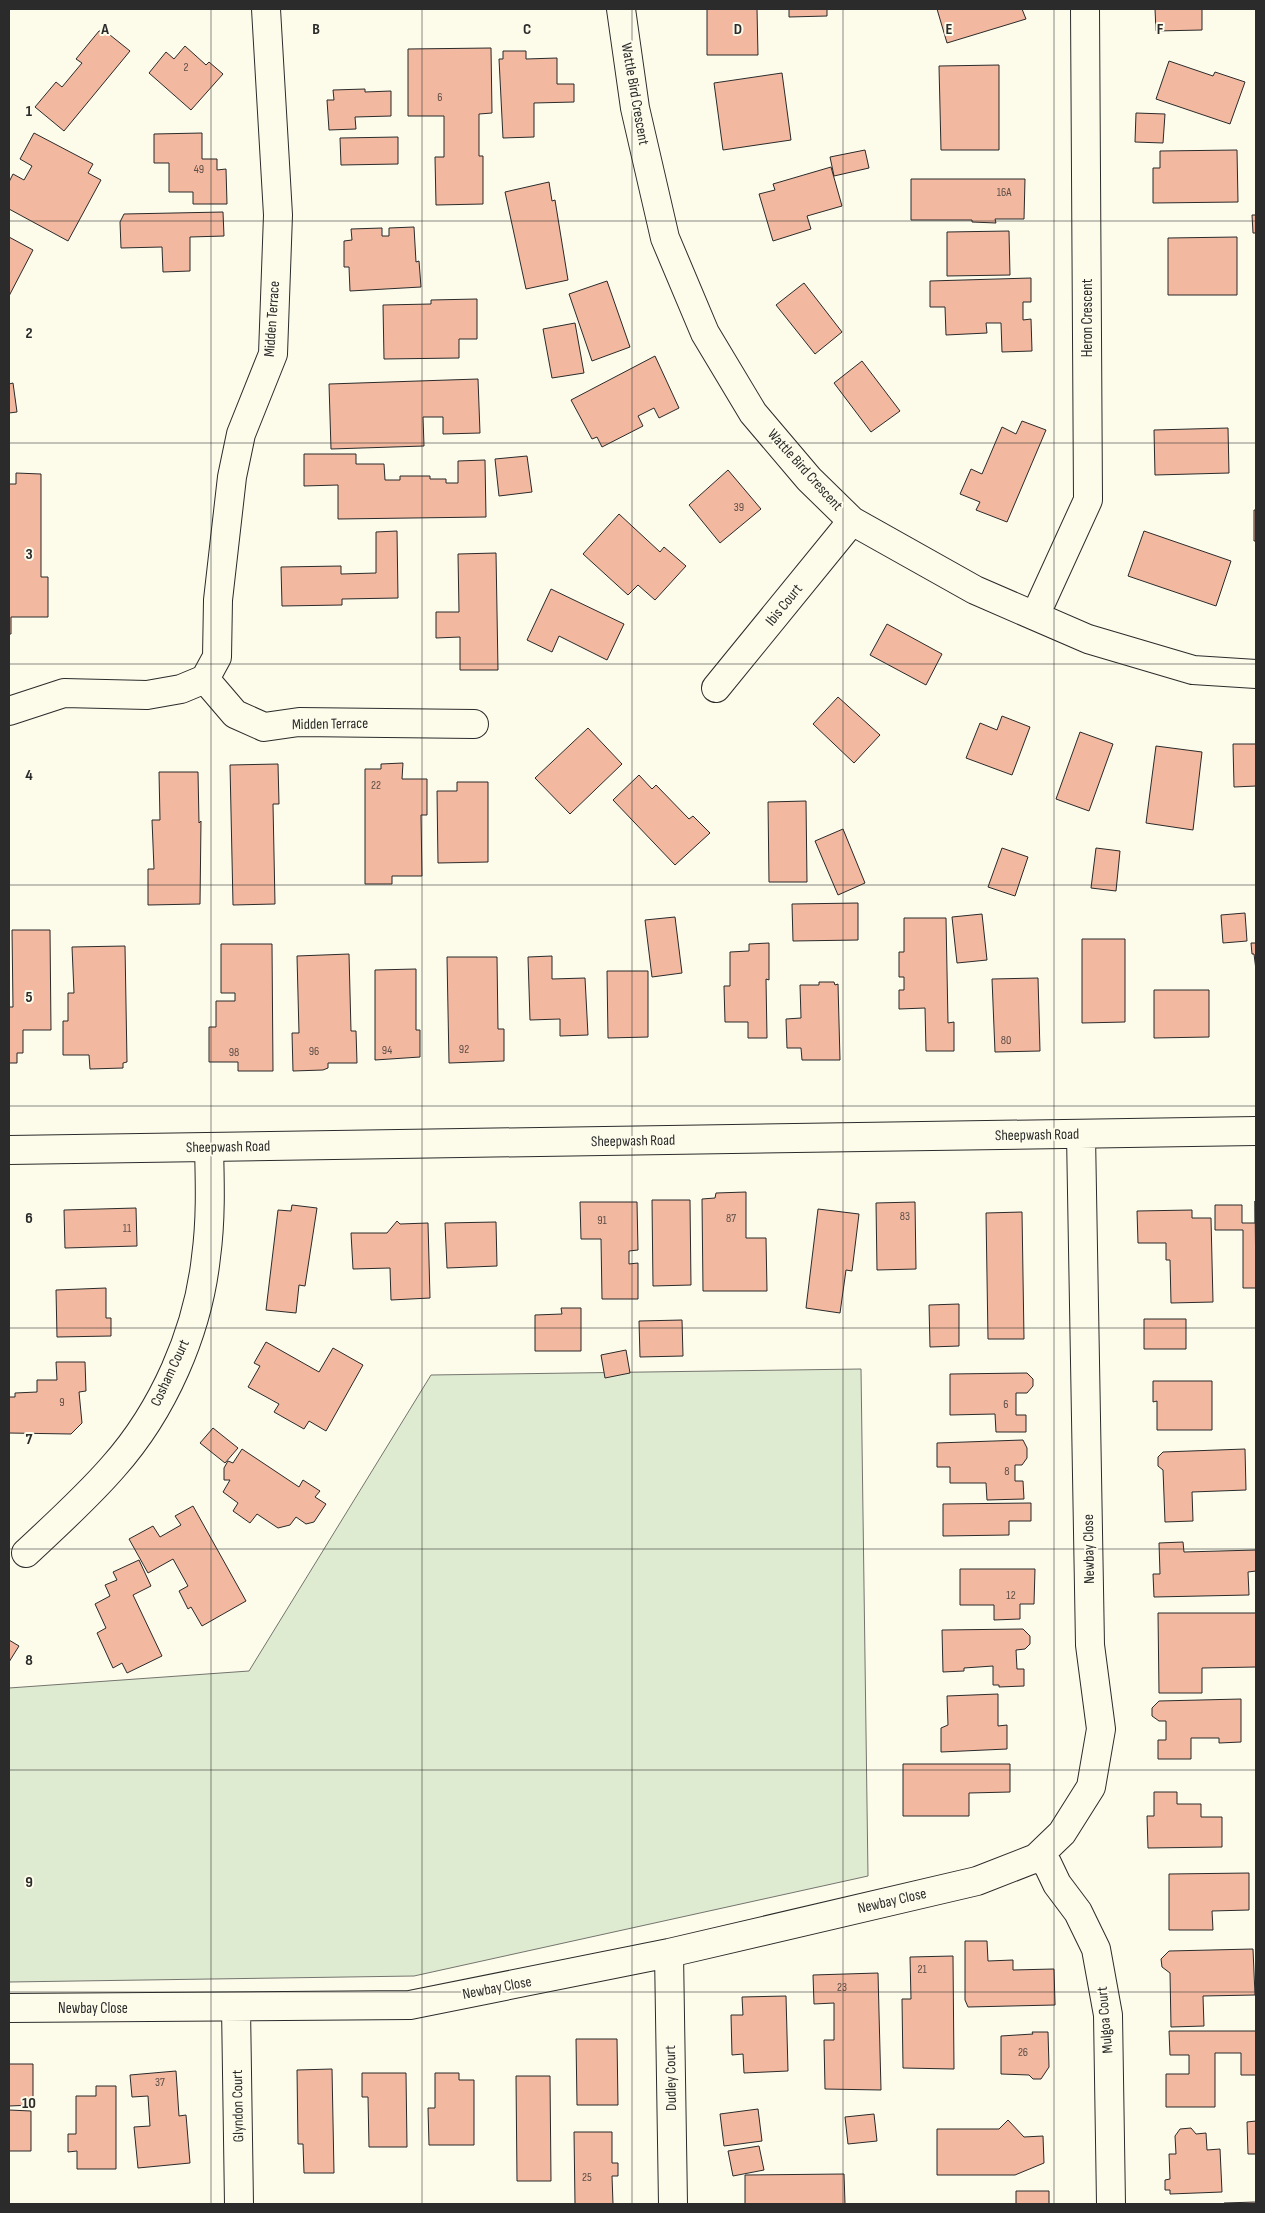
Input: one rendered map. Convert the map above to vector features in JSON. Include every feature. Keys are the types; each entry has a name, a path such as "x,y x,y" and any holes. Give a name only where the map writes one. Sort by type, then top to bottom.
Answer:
{"street":[{"name":"Midden Terrace","path":"266,9 278,215 273,354 241,434 232,476 218,600 217,657 205,680 235,714 264,727 300,722 474,724"},
{"name":"Wattle Bird Crescent","path":"621,9 635,108 665,238 705,333 753,413 809,479 852,521 975,590 1088,639 1192,670 1256,674"},
{"name":"Heron Crescent","path":"1035,616 1088,500 1085,9"},
{"name":"Ibis Court","path":"716,688 852,521"},
{"path":"9,710 64,693 147,694 181,689 205,680"},
{"name":"Sheepwash Road","path":"9,1150 1256,1131"},
{"name":"Newbay Close","path":"9,2008 410,2005 670,1953 977,1882 1036,1858 1062,1833 1091,1787 1101,1729 1090,1645 1081,1135"},
{"name":"Cosham Court","path":"26,1552 113,1467 144,1426 168,1383 194,1319 206,1259 210,1214 209,1147"},
{"name":"Mulgoa Court","path":"1036,1858 1047,1863 1057,1884 1078,1912 1096,1949 1108,2015 1111,2204"},
{"name":"Dudley Court","path":"670,1953 674,2204"},
{"name":"Glyndon Court","path":"236,2007 239,2204"}],"green space":[{"path":"861,1369 868,1876 414,1976 9,1982 9,1688 249,1671 431,1375"}],"building":[{"path":"707,9 757,9 758,55 707,55"},
{"path":"789,9 827,9 827,16 789,17"},
{"path":"937,9 1022,9 1026,19 947,43"},
{"path":"1155,9 1202,9 1202,30 1156,31"},
{"path":"99,31 105,31 130,51 64,131 35,107 56,82 62,87 82,63 76,59"},
{"path":"185,46 206,65 209,62 223,74 191,110 149,73 166,52 174,59"},
{"path":"491,48 492,113 479,114 479,156 483,156 483,204 436,205 435,157 444,157 444,116 408,116 408,49"},
{"path":"503,51 526,51 526,59 557,58 557,84 574,84 574,102 534,103 534,137 503,138 499,59 503,59"},
{"path":"1169,61 1213,76 1215,72 1245,82 1230,124 1156,99"},
{"path":"999,65 999,150 941,150 939,66"},
{"path":"782,73 791,140 723,150 714,83"},
{"path":"365,89 365,92 391,91 391,116 355,117 356,129 329,130 327,100 334,100 333,90"},
{"path":"1136,113 1165,114 1163,143 1135,142"},
{"path":"34,133 93,164 88,173 101,180 68,241 9,209 9,182 13,174 24,180 32,166 20,159"},
{"path":"202,133 202,159 217,159 217,170 226,169 227,204 193,204 193,192 169,192 169,163 154,163 154,134"},
{"path":"398,137 398,164 341,165 340,138"},
{"path":"865,150 869,168 834,176 830,157"},
{"path":"1237,150 1238,202 1153,203 1153,168 1160,168 1160,151"},
{"path":"831,167 842,206 807,216 811,229 773,241 759,194 775,190 773,184"},
{"path":"911,179 1025,179 1024,219 995,219 996,223 972,222 972,220 911,220"},
{"path":"549,182 552,201 555,200 568,280 526,289 505,192"},
{"path":"223,212 224,236 190,237 190,271 163,272 162,247 121,248 120,222 124,214"},
{"path":"1252,215 1256,215 1256,233 1253,233"},
{"path":"414,227 416,262 419,261 421,287 350,291 349,267 344,267 344,241 352,240 351,229 382,228 382,236 389,236 389,228"},
{"path":"1009,231 1010,275 947,276 947,232"},
{"path":"9,237 33,250 9,296"},
{"path":"1237,237 1237,295 1168,295 1168,238"},
{"path":"1031,278 1031,302 1023,302 1023,320 1031,319 1032,351 1002,352 1001,323 986,323 987,333 946,335 945,307 930,307 930,281"},
{"path":"607,281 630,347 592,361 569,294"},
{"path":"804,283 842,332 815,354 776,305"},
{"path":"477,299 477,339 459,339 459,358 384,359 383,305 431,304 431,300"},
{"path":"575,323 584,373 552,378 543,329"},
{"path":"655,356 679,408 659,418 654,408 638,416 643,426 602,447 597,437 592,439 571,400"},
{"path":"862,361 900,411 871,432 834,383"},
{"path":"478,379 480,433 443,434 443,417 423,417 424,446 331,449 329,384"},
{"path":"13,383 17,412 9,413 9,384"},
{"path":"1022,421 1046,430 1007,522 976,510 980,502 960,494 971,469 982,474 1002,427 1016,434"},
{"path":"1228,428 1229,473 1155,475 1154,430"},
{"path":"304,454 356,454 356,464 384,464 385,480 400,480 400,476 430,476 430,479 446,479 446,483 458,483 458,461 485,460 486,517 338,519 338,485 304,486"},
{"path":"527,456 532,492 499,496 495,459"},
{"path":"728,470 761,509 720,543 689,505"},
{"path":"16,473 41,474 41,577 48,577 48,617 11,617 11,634 9,634 9,484 16,484"},
{"path":"1254,510 1256,510 1256,541 1254,541"},
{"path":"619,514 660,552 664,547 686,566 655,600 638,585 628,595 583,554"},
{"path":"397,531 398,598 342,599 342,605 282,606 281,567 341,566 341,574 376,573 376,532"},
{"path":"1144,531 1231,561 1216,606 1128,576"},
{"path":"496,553 498,670 460,670 460,637 436,638 436,612 459,612 458,554"},
{"path":"551,589 624,624 607,660 559,636 552,652 527,640"},
{"path":"887,624 942,654 926,685 870,655"},
{"path":"838,697 880,735 854,763 813,724"},
{"path":"1002,716 1030,727 1012,775 966,758 980,723 997,730"},
{"path":"588,728 622,764 570,814 535,778"},
{"path":"1080,732 1113,744 1089,811 1056,799"},
{"path":"1233,744 1256,744 1256,786 1234,787"},
{"path":"1156,746 1202,752 1193,830 1146,823"},
{"path":"403,763 402,779 427,779 427,815 421,815 422,876 392,876 392,884 365,884 365,769 381,769 381,764"},
{"path":"278,764 279,804 273,804 275,904 233,905 230,765"},
{"path":"159,772 198,772 199,823 201,821 200,904 148,905 148,869 154,869 152,820 160,820"},
{"path":"639,775 652,789 656,785 689,819 693,816 710,833 675,865 613,800"},
{"path":"457,782 488,782 488,862 438,863 437,791 457,791"},
{"path":"806,801 807,882 769,882 768,802"},
{"path":"843,829 865,883 838,895 815,841"},
{"path":"1002,848 1028,857 1015,896 988,887"},
{"path":"1096,848 1120,851 1116,891 1091,888"},
{"path":"858,903 858,940 793,941 792,904"},
{"path":"1245,913 1247,941 1223,943 1221,915"},
{"path":"982,914 987,960 957,963 952,917"},
{"path":"675,917 682,973 652,977 645,920"},
{"path":"904,918 946,918 948,1023 954,1022 954,1051 926,1051 925,1008 899,1009 899,990 904,990 904,977 899,977 899,952 904,952"},
{"path":"12,930 50,930 51,1030 23,1030 23,1053 17,1053 17,1063 9,1063 9,1007 13,1007"},
{"path":"1082,939 1125,939 1125,1022 1082,1023"},
{"path":"769,943 769,980 766,979 767,1038 748,1038 748,1022 725,1022 724,986 730,986 730,952 749,951 749,944"},
{"path":"1251,943 1256,943 1256,970 1254,954 1252,954"},
{"path":"221,944 272,944 273,1071 238,1071 238,1062 209,1062 209,1027 216,1027 216,1001 235,1001 235,993 221,993"},
{"path":"125,946 127,1062 123,1063 123,1068 90,1069 89,1055 63,1055 63,1021 68,1021 68,993 74,993 72,947"},
{"path":"349,954 351,1031 356,1031 357,1063 328,1063 328,1068 323,1070 293,1071 292,1033 299,1033 297,956"},
{"path":"552,956 552,979 585,978 588,1035 560,1036 560,1019 530,1020 528,957"},
{"path":"447,957 497,957 498,1029 504,1029 504,1061 449,1063"},
{"path":"416,969 416,1030 420,1030 420,1057 375,1060 375,970"},
{"path":"607,971 648,971 648,1037 608,1038"},
{"path":"1038,978 1040,1051 995,1052 992,979"},
{"path":"819,982 834,982 835,985 838,984 840,1060 802,1060 801,1048 787,1048 786,1019 801,1018 800,985 819,985"},
{"path":"1154,990 1209,990 1209,1037 1154,1038"},
{"path":"746,1192 746,1238 766,1238 767,1291 703,1291 702,1199 715,1198 716,1193"},
{"path":"652,1200 690,1200 691,1285 653,1286"},
{"path":"1255,1201 1256,1288 1243,1288 1243,1230 1215,1230 1215,1205 1242,1205 1242,1223 1255,1223"},
{"path":"580,1202 637,1202 638,1250 629,1251 629,1264 638,1263 638,1299 602,1299 601,1239 581,1239"},
{"path":"915,1202 916,1269 877,1270 876,1203"},
{"path":"292,1205 317,1208 305,1286 299,1285 296,1313 266,1310 278,1210 291,1211"},
{"path":"136,1208 137,1246 65,1248 64,1210"},
{"path":"818,1209 859,1214 852,1271 846,1270 840,1313 806,1308"},
{"path":"1192,1210 1192,1218 1211,1218 1213,1302 1171,1303 1170,1260 1166,1260 1166,1243 1138,1243 1137,1211"},
{"path":"1022,1212 1024,1339 988,1339 986,1213"},
{"path":"397,1221 400,1224 428,1223 430,1298 391,1300 390,1268 353,1269 351,1233 387,1233"},
{"path":"496,1222 497,1266 447,1268 445,1223"},
{"path":"106,1288 106,1318 111,1318 111,1336 57,1337 56,1290"},
{"path":"959,1304 959,1346 930,1347 929,1305"},
{"path":"561,1308 581,1308 581,1351 535,1351 535,1315 562,1314"},
{"path":"1144,1319 1186,1319 1186,1349 1144,1349"},
{"path":"682,1320 683,1356 640,1357 639,1321"},
{"path":"266,1342 319,1372 333,1348 363,1365 326,1431 309,1421 304,1429 274,1412 279,1404 248,1387 260,1366 254,1363"},
{"path":"626,1350 630,1373 605,1378 601,1355"},
{"path":"56,1362 85,1362 86,1391 79,1392 82,1423 71,1434 9,1433 9,1397 15,1397 15,1393 37,1392 37,1380 57,1380"},
{"path":"1027,1373 1033,1379 1033,1386 1027,1393 1016,1393 1016,1415 1026,1415 1026,1432 996,1432 995,1414 950,1415 950,1374"},
{"path":"1153,1381 1212,1381 1212,1430 1157,1430 1157,1401 1153,1402"},
{"path":"213,1428 238,1448 225,1463 200,1443"},
{"path":"1023,1440 1027,1448 1027,1458 1022,1465 1015,1465 1015,1481 1023,1481 1024,1499 987,1500 986,1483 950,1483 950,1467 937,1467 937,1443"},
{"path":"242,1449 299,1487 303,1480 320,1491 315,1497 326,1504 314,1522 306,1524 296,1517 290,1525 278,1528 257,1514 250,1523 233,1511 238,1503 223,1492 230,1480 224,1480 224,1468 228,1461 233,1463"},
{"path":"1245,1449 1246,1490 1192,1492 1193,1521 1165,1522 1163,1470 1158,1466 1158,1457 1163,1452"},
{"path":"1031,1503 1031,1521 1009,1521 1009,1535 943,1536 943,1504"},
{"path":"193,1506 246,1601 202,1626 191,1607 188,1609 179,1591 188,1586 173,1559 148,1573 129,1539 153,1526 160,1537 181,1525 175,1516"},
{"path":"1183,1542 1184,1552 1256,1550 1256,1571 1248,1572 1249,1595 1154,1597 1153,1574 1160,1574 1159,1543"},
{"path":"139,1560 151,1586 133,1595 162,1656 127,1673 122,1663 113,1668 97,1633 106,1628 95,1604 110,1596 105,1585 117,1580 113,1572"},
{"path":"960,1569 1035,1569 1034,1604 1020,1604 1020,1619 994,1620 994,1605 960,1605"},
{"path":"1158,1613 1256,1613 1256,1667 1202,1668 1202,1693 1159,1693"},
{"path":"1023,1629 1030,1636 1030,1644 1025,1649 1016,1650 1017,1669 1024,1669 1024,1686 999,1687 999,1685 993,1685 993,1666 964,1668 964,1671 943,1672 942,1630"},
{"path":"9,1640 19,1646 9,1662"},
{"path":"998,1694 998,1726 1007,1725 1007,1749 941,1752 941,1728 948,1725 947,1696"},
{"path":"1241,1699 1241,1742 1219,1743 1219,1738 1191,1738 1191,1759 1158,1759 1158,1740 1166,1740 1166,1721 1159,1721 1152,1716 1152,1708 1159,1701"},
{"path":"903,1764 1010,1764 1010,1792 969,1793 969,1816 903,1816"},
{"path":"1154,1792 1177,1792 1177,1804 1201,1804 1201,1817 1222,1817 1222,1847 1148,1848 1147,1816 1154,1816"},
{"path":"1249,1873 1249,1910 1212,1911 1213,1930 1169,1930 1169,1874"},
{"path":"965,1941 987,1941 988,1961 1013,1960 1013,1970 1054,1969 1055,2005 968,2007 965,2000"},
{"path":"1253,1949 1255,1995 1203,1996 1204,2026 1171,2027 1170,1973 1162,1967 1161,1959 1169,1951"},
{"path":"953,1956 954,2069 903,2068 902,1999 911,1999 910,1957"},
{"path":"878,1973 881,2090 825,2089 824,2040 834,2040 834,2003 814,2004 813,1975"},
{"path":"786,1996 788,2071 744,2073 743,2054 732,2055 731,2015 743,2015 742,1997"},
{"path":"1169,2031 1256,2031 1256,2075 1241,2075 1241,2053 1215,2053 1215,2107 1166,2107 1166,2074 1189,2074 1189,2055 1170,2055"},
{"path":"1032,2032 1048,2032 1049,2067 1041,2079 1033,2079 1029,2075 1001,2074 1001,2036 1033,2034"},
{"path":"576,2039 617,2039 618,2105 577,2105"},
{"path":"9,2064 33,2064 33,2105 9,2106"},
{"path":"332,2069 334,2173 304,2173 303,2144 298,2144 297,2070"},
{"path":"176,2071 179,2116 186,2115 190,2163 138,2168 134,2127 150,2126 148,2096 132,2097 130,2075"},
{"path":"362,2073 406,2073 407,2147 369,2147 368,2097 362,2097"},
{"path":"435,2073 459,2073 459,2080 474,2080 474,2145 429,2145 428,2108 435,2108"},
{"path":"516,2076 550,2076 551,2181 517,2181"},
{"path":"96,2086 116,2086 116,2169 77,2169 77,2151 68,2152 68,2134 76,2134 76,2096 96,2096"},
{"path":"758,2109 762,2141 724,2146 720,2114"},
{"path":"9,2110 31,2111 31,2151 9,2151"},
{"path":"874,2114 877,2141 848,2144 845,2117"},
{"path":"1008,2120 1024,2137 1043,2136 1044,2163 1015,2175 937,2175 937,2129 999,2129"},
{"path":"1256,2121 1256,2154 1248,2154 1247,2122"},
{"path":"1191,2128 1196,2134 1206,2133 1207,2150 1220,2149 1222,2192 1170,2194 1170,2190 1165,2190 1165,2180 1170,2179 1169,2154 1176,2154 1175,2136 1180,2129"},
{"path":"574,2132 612,2132 612,2163 618,2163 618,2176 612,2176 613,2204 575,2204"},
{"path":"759,2146 764,2170 733,2176 728,2151"},
{"path":"844,2174 845,2204 745,2204 745,2175"},
{"path":"1016,2191 1049,2191 1049,2204 1016,2204"},
{"path":"1256,2202 1256,2204 1224,2204 1224,2203"}]}
